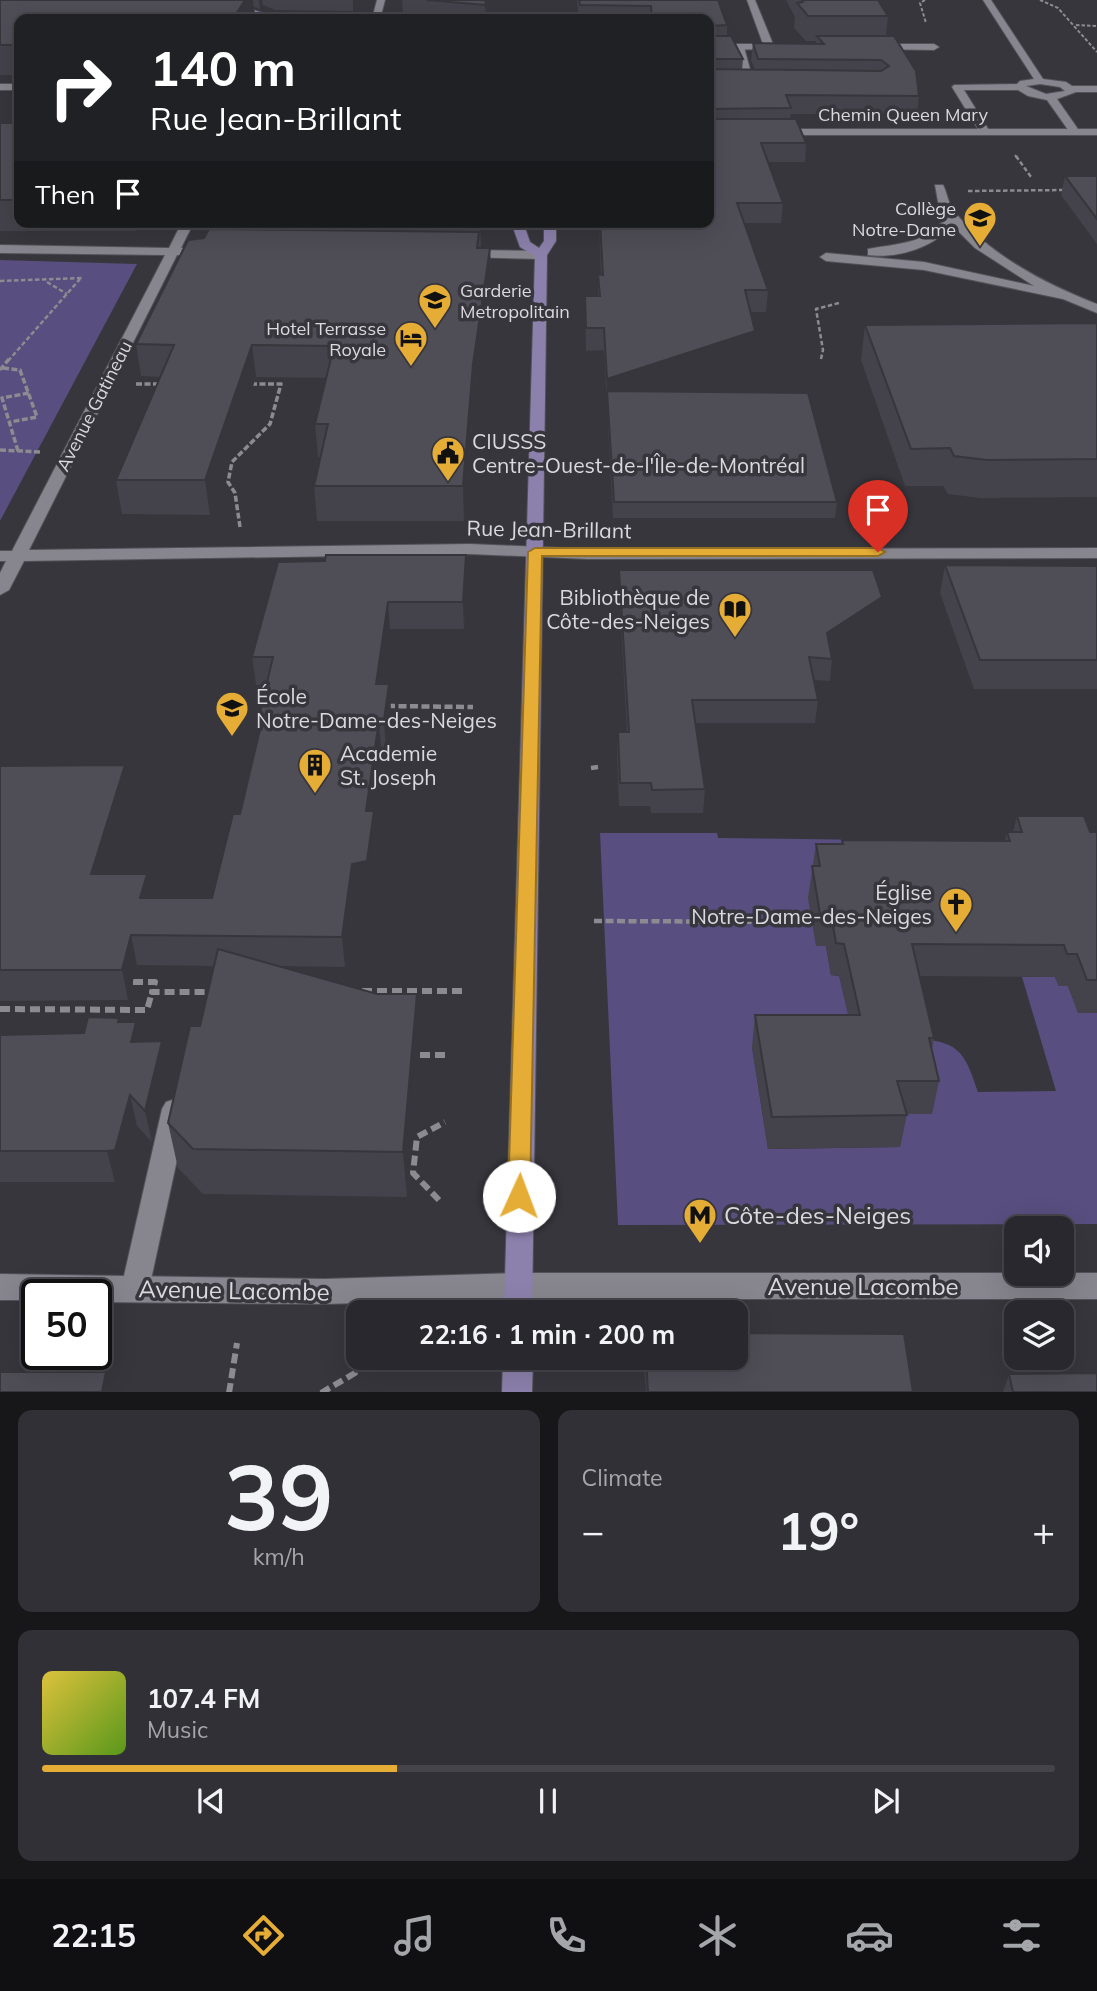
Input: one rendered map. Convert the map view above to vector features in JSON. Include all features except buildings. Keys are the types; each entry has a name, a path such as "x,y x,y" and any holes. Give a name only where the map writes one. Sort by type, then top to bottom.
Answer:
{"main road":[{"path":"211,0 261,14"},
{"path":"519,228 524,244 541,255"},
{"path":"518,1299 541,255 550,242 550,228"},
{"path":"517,1392 518,1370"}],"street":[{"path":"751,0 769,47"},
{"path":"988,0 1040,80"},
{"path":"714,47 783,47"},
{"path":"739,47 746,82 764,82"},
{"path":"866,47 934,47"},
{"path":"985,132 957,87 1020,87 1027,82 1040,80 1063,84 1072,89 1097,89"},
{"path":"1020,87 1027,92 1050,96 1070,93 1072,89"},
{"path":"1050,96 1075,132"},
{"name":"Chemin Queen Mary","path":"760,132 1097,132"},
{"path":"939,187 953,216 968,235 991,254 1065,296 1097,309"},
{"path":"953,216 940,234 914,246 826,257 924,266 1065,296"},
{"name":"Avenue Gatineau","path":"0,590 185,228"},
{"path":"0,249 226,252"},
{"path":"453,254 541,255"},
{"name":"Rue Jean-Brillant","path":"0,556 305,550 1097,553"},
{"path":"135,1289 181,1083"},
{"name":"Avenue Lacombe","path":"0,1287 438,1291 518,1299 1097,1286"}],"path":[{"path":"1040,0 1058,8 1097,52"},
{"path":"1076,26 1097,26"},
{"path":"1012,151 1031,177"},
{"path":"959,190 1070,190"},
{"path":"1042,191 1045,195"},
{"path":"1,369 81,278"},
{"path":"46,281 67,294"},
{"path":"821,359 823,350 817,309 839,303"},
{"path":"1,369 20,369 37,417 10,422"},
{"path":"134,384 174,384"},
{"path":"241,384 281,384 270,424 231,465 228,482 235,493 241,532"},
{"path":"18,451 2,398 29,393"},
{"path":"0,450 41,452"},
{"path":"379,706 473,707"},
{"path":"591,768 598,767"},
{"path":"594,921 813,922"},
{"path":"0,1009 147,1010 155,982 133,982"},
{"path":"358,991 466,991"},
{"path":"152,992 220,992"},
{"path":"420,1055 449,1055"},
{"path":"439,1200 413,1173 417,1137 445,1122"},
{"path":"229,1392 237,1343"},
{"path":"321,1392 355,1373 355,1370"}],"shaded area":[{"path":"0,260 137,264 0,521"},
{"path":"600,833 717,833 718,838 1030,842 816,945 826,946 831,975 839,976 865,1047 752,1047 768,1149 900,1147 921,1039 954,1048 966,1061 978,1092 1056,1091 1022,977 1055,977 1059,986 1068,986 1078,1012 1097,1013 1097,1224 1074,1224 1074,1216 1004,1216 1004,1224 618,1225"}],"place":[{"name":"Collège Notre-Dame","path":"980,248"},
{"name":"Garderie Metropolitain","path":"435,330"},
{"name":"Hotel Terrasse Royale","path":"411,368"},
{"name":"CIUSSS Centre-Ouest-de-l'Île-de-Montréal","path":"448,483"},
{"name":"Bibliothèque de Côte-des-Neiges","path":"735,639"},
{"name":"École Notre-Dame-des-Neiges","path":"232,738"},
{"name":"Academie St. Joseph","path":"315,795"},
{"name":"Église Notre-Dame-des-Neiges","path":"956,934"},
{"name":"Côte-des-Neiges","path":"700,1245"}],"route":[{"path":"519,1196 535,552 878,552"}]}
